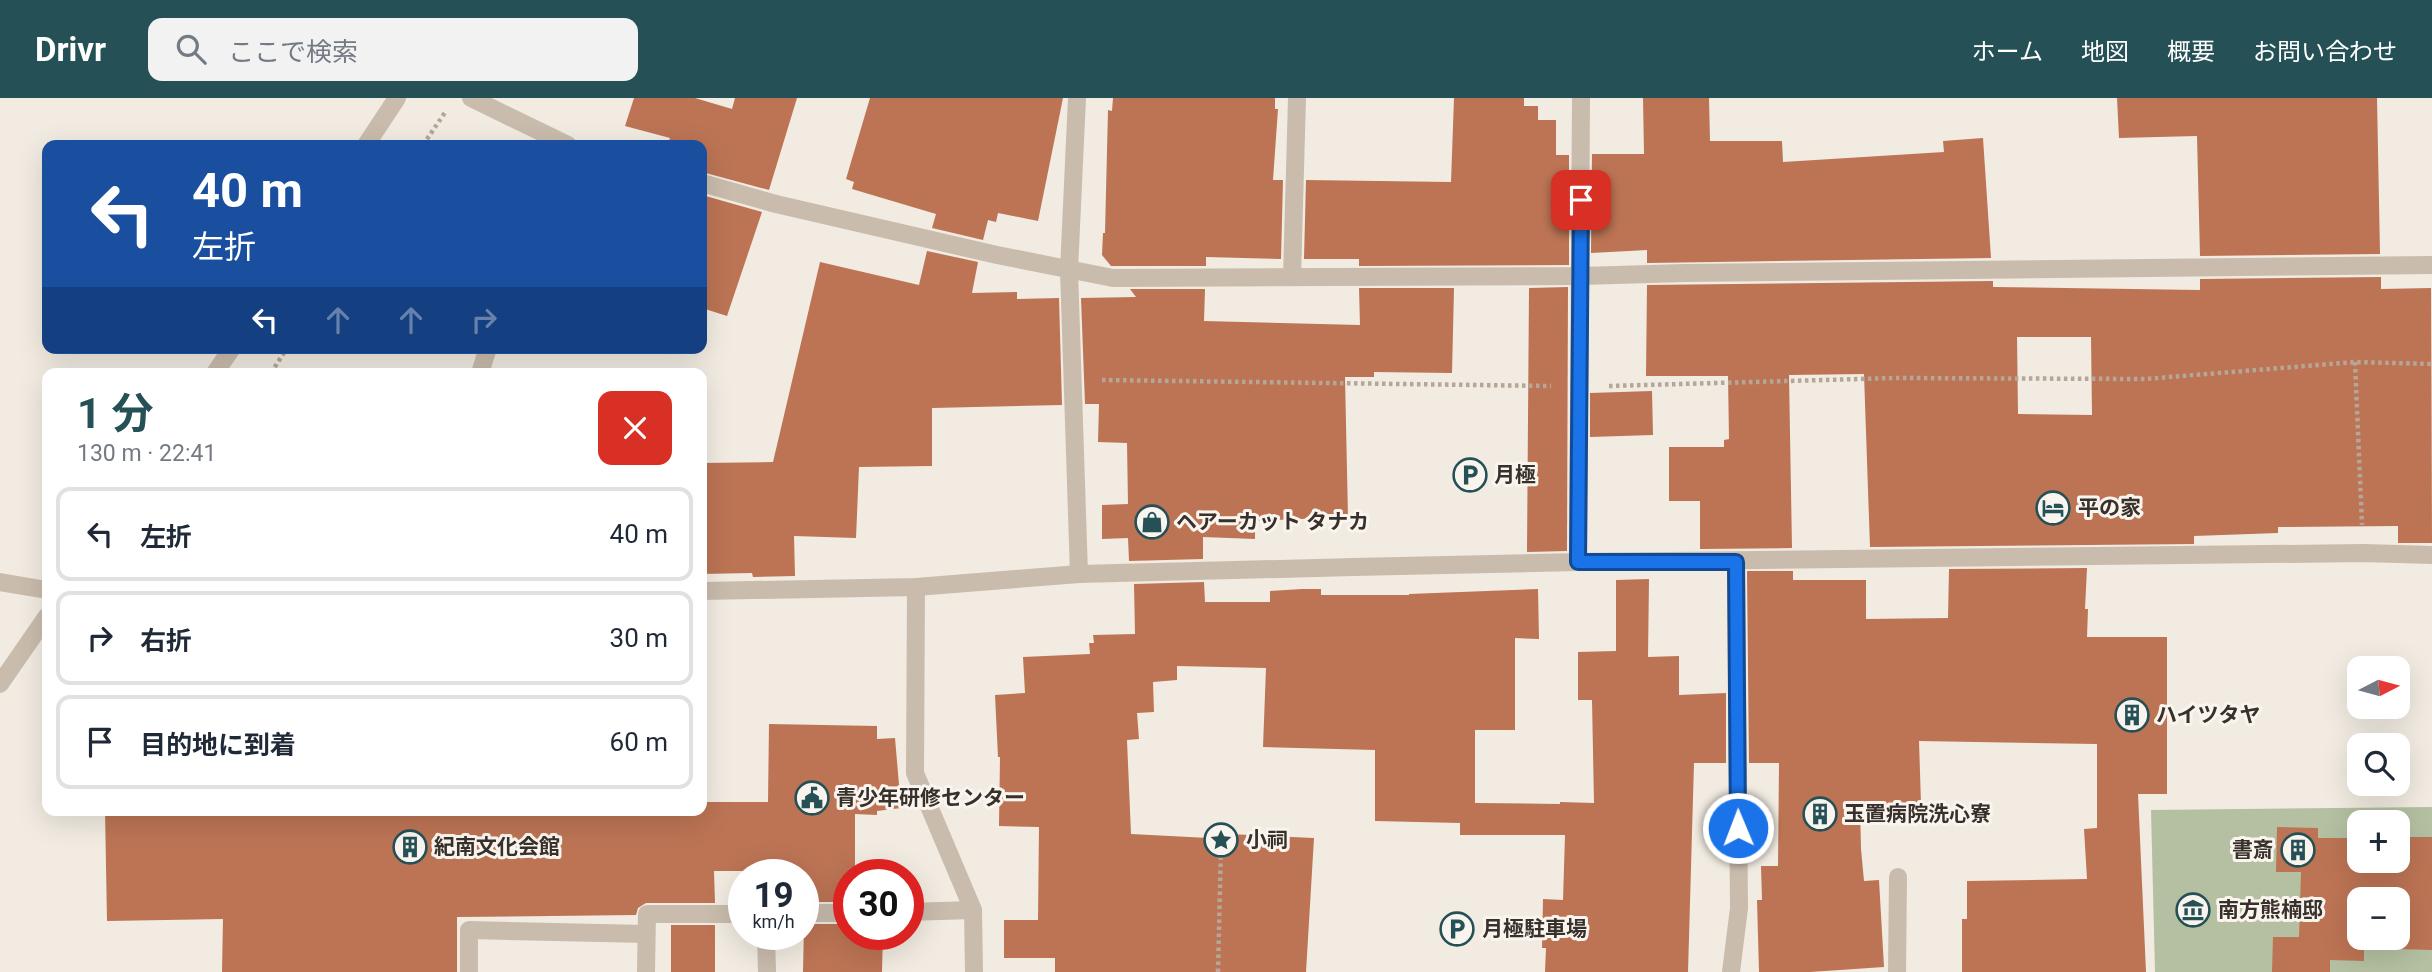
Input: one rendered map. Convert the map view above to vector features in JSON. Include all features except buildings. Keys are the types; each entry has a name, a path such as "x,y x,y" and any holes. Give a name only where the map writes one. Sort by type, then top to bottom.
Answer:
{"street":[{"path":"369,140 397,98"},
{"path":"471,98 554,140"},
{"path":"1077,98 1069,271 1079,573"},
{"path":"1292,277 1297,98"},
{"path":"1578,562 1581,98"},
{"path":"707,184 789,207 1069,271 1113,278 1581,276 1698,272 2432,265"},
{"path":"707,591 916,587 1079,573 1578,562 2363,553 2432,555"},
{"path":"1731,972 1739,908 1736,562"},
{"path":"0,582 42,589"},
{"path":"916,587 915,773 973,910 974,972"},
{"path":"0,684 42,623"},
{"path":"1897,972 1898,877"},
{"path":"924,912 973,910"},
{"path":"646,972 647,914 728,914"},
{"path":"469,972 469,930 646,934"},
{"path":"766,950 767,972"}],"path":[{"path":"426,140 448,107"},
{"path":"1073,380 1580,387 1957,377 2145,379 2355,362 2432,364"},
{"path":"2355,362 2363,553"},
{"path":"1218,972 1222,846"}],"green space":[{"path":"2432,807 2432,972 2155,972 2151,810"}],"place":[{"name":"月極","path":"1470,475"},
{"name":"平の家","path":"2053,508"},
{"name":"ヘアーカット タナカ","path":"1152,522"},
{"name":"ハイツタヤ","path":"2132,715"},
{"name":"青少年研修センター","path":"812,798"},
{"name":"玉置病院洗心寮","path":"1820,814"},
{"name":"小祠","path":"1221,840"},
{"name":"紀南文化会館","path":"410,847"},
{"name":"書斎","path":"2298,850"},
{"name":"南方熊楠邸","path":"2193,910"},
{"name":"月極駐車場","path":"1457,929"}],"route":[{"path":"1581,200 1578,562 1736,562 1738,828"}]}
